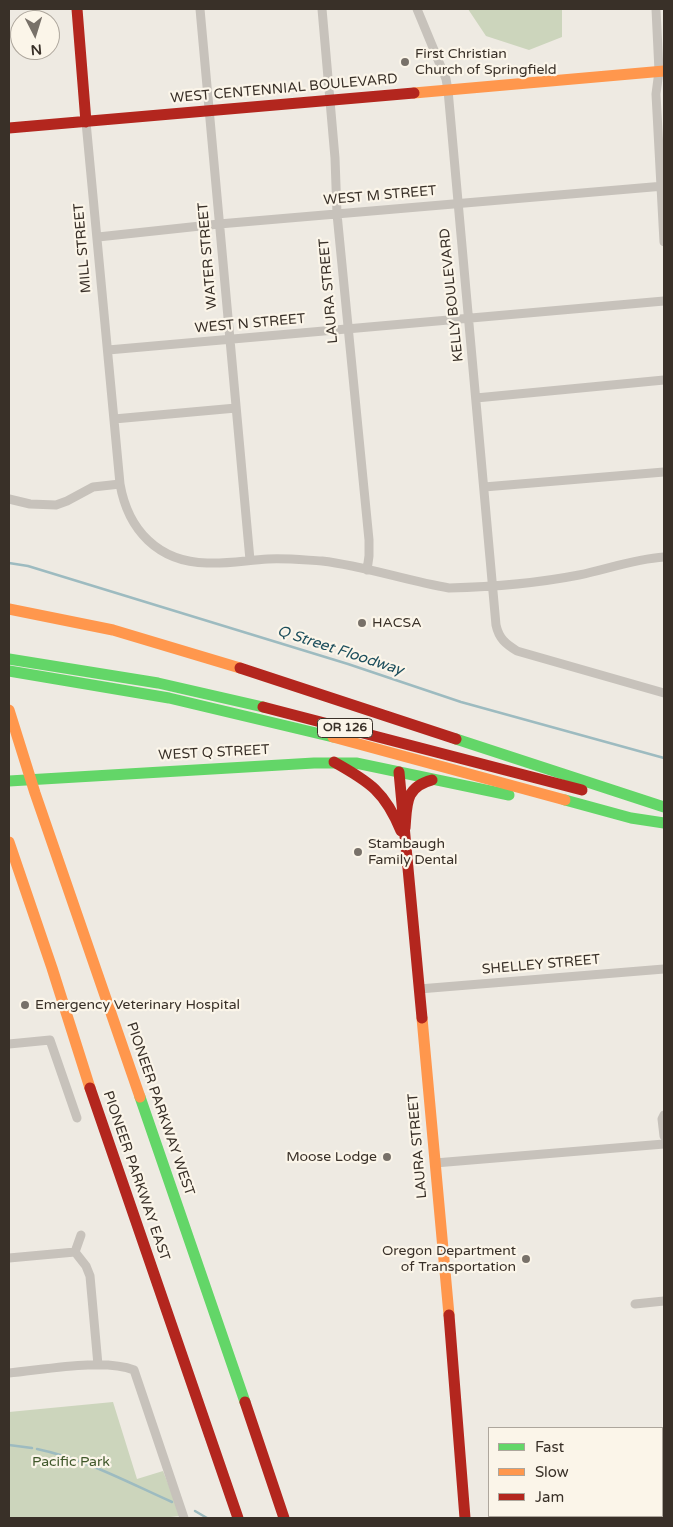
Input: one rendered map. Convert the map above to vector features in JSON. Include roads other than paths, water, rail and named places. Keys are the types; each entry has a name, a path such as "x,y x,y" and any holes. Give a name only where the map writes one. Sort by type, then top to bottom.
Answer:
{"main road":[{"name":"MILL STREET","path":"77,9 86,122"},
{"name":"WEST CENTENNIAL BOULEVARD","path":"9,128 662,71"},
{"path":"9,609 113,630 237,667 664,808"},
{"name":"OR 126","path":"9,659 158,683 251,704 603,796 664,808"},
{"name":"OR 126","path":"9,671 169,698 310,731 631,818 664,823"},
{"name":"PIONEER PARKWAY WEST","path":"9,710 30,779 284,1518"},
{"path":"334,762 369,781 380,791 389,803 407,845"},
{"name":"WEST Q STREET","path":"9,781 334,762 372,765 583,811 631,818"},
{"name":"LAURA STREET","path":"399,772 456,1395 465,1518"},
{"path":"405,828 411,790 418,783 434,779"},
{"name":"PIONEER PARKWAY EAST","path":"9,842 52,968 73,1038 238,1518"}],"street":[{"name":"WATER STREET","path":"200,9 250,560"},
{"name":"LAURA STREET","path":"322,9 347,329 369,540 367,570"},
{"name":"KELLY BOULEVARD","path":"416,9 446,79 448,90 498,635 505,644 517,651 664,693"},
{"path":"656,9 662,71 656,94 663,186 664,242"},
{"name":"MILL STREET","path":"86,122 120,484 126,509 147,540 158,548 181,559 195,562 210,563 250,560 325,562 449,588 552,580 632,561 664,557"},
{"name":"WEST M STREET","path":"98,237 219,224 663,186"},
{"name":"WEST N STREET","path":"108,350 664,301"},
{"path":"476,398 664,380"},
{"path":"114,419 236,408"},
{"path":"484,487 664,472"},
{"path":"9,499 30,504 56,505 92,487 120,484"},
{"name":"SHELLEY STREET","path":"419,989 664,969"},
{"path":"9,1044 50,1040 77,1118"},
{"path":"664,1115 662,1119 664,1136"},
{"path":"435,1162 664,1144"},
{"path":"75,1252 81,1235"},
{"path":"9,1258 75,1252"},
{"path":"75,1252 86,1266 90,1276 98,1365"},
{"path":"635,1304 664,1301"},
{"path":"9,1373 98,1365 121,1365 134,1370 184,1518"}],"waterway":[{"name":"Q Street Floodway","path":"9,563 28,566 348,664 461,702 664,758"},
{"path":"9,1445 32,1448"},
{"path":"37,1449 89,1465 172,1502"},
{"path":"195,1511 207,1518"}],"place":[{"name":"First Christian Church of Springfield","path":"405,62"},
{"name":"HACSA","path":"362,623"},
{"name":"Stambaugh Family Dental","path":"358,852"},
{"name":"Emergency Veterinary Hospital","path":"25,1005"},
{"name":"Moose Lodge","path":"387,1157"},
{"name":"Oregon Department of Transportation","path":"526,1259"}],"park label":[{"name":"Pacific Park","path":"71,1462"}]}
